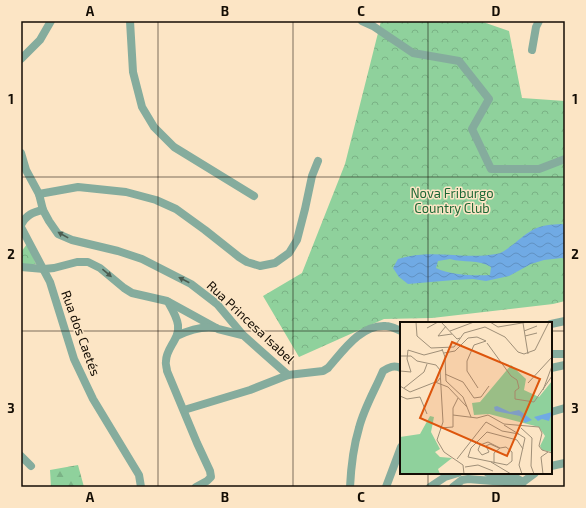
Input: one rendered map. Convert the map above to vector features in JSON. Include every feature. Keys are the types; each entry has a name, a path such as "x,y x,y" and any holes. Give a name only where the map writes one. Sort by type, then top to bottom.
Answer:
{"street":[{"path":"21,59 40,40 52,21"},
{"path":"130,21 133,72 142,108 154,127 174,147 254,196"},
{"path":"362,21 373,26 413,53 459,61 489,99 472,129 491,169 539,169 565,159"},
{"path":"532,50 536,27 539,21"},
{"name":"Rua Princesa Isabel","path":"21,153 26,170 39,194 43,210 58,234 72,240 136,257 192,284 217,304 243,335 288,375 323,371 328,368 353,340 365,331 377,326 388,326 400,331"},
{"path":"39,194 78,187 126,192 156,200 176,210 205,230 239,257 247,262 260,266 275,263 289,253 297,240 312,176 318,161"},
{"path":"21,226 25,218 30,214 43,210"},
{"name":"Rua dos Caetés","path":"21,226 44,269 58,305 74,359 93,399 139,474 141,487"},
{"path":"21,267 44,269 77,262 88,262 100,268 132,293 167,301 218,328"},
{"path":"167,301 176,318 178,329 177,336 168,352 166,361 170,378 210,471 211,477 196,487"},
{"path":"552,324 565,321"},
{"path":"177,336 188,331 210,327 243,335"},
{"path":"552,354 565,354"},
{"path":"552,368 565,365"},
{"path":"350,487 350,469 354,447 365,411 383,371 389,367 397,366 400,368"},
{"path":"184,410 250,390 288,375"},
{"path":"552,412 565,408"},
{"path":"386,487 400,450"},
{"path":"21,456 31,466"},
{"path":"552,466 565,463"},
{"path":"430,487 445,477 455,474"},
{"path":"494,474 516,478 521,485"},
{"path":"521,485 534,474"},
{"path":"453,487 462,480 468,479 521,485"}],"green space":[{"name":"Nova Friburgo Country Club","path":"381,21 480,21 509,31 522,98 565,101 565,301 553,304 432,318 384,319 299,357 263,296 302,273 345,164"},
{"path":"27,244 36,264 21,265 21,252"},
{"path":"78,465 84,487 51,487 50,470"}],"water":[{"path":"554,224 565,225 565,259 544,260 531,264 509,276 486,281 473,279 408,284 399,277 393,268 398,259 423,254 472,256 499,253 506,250 536,228","holes":["450,259 476,262 491,267 490,275 462,274 436,268 438,261"]}]}
